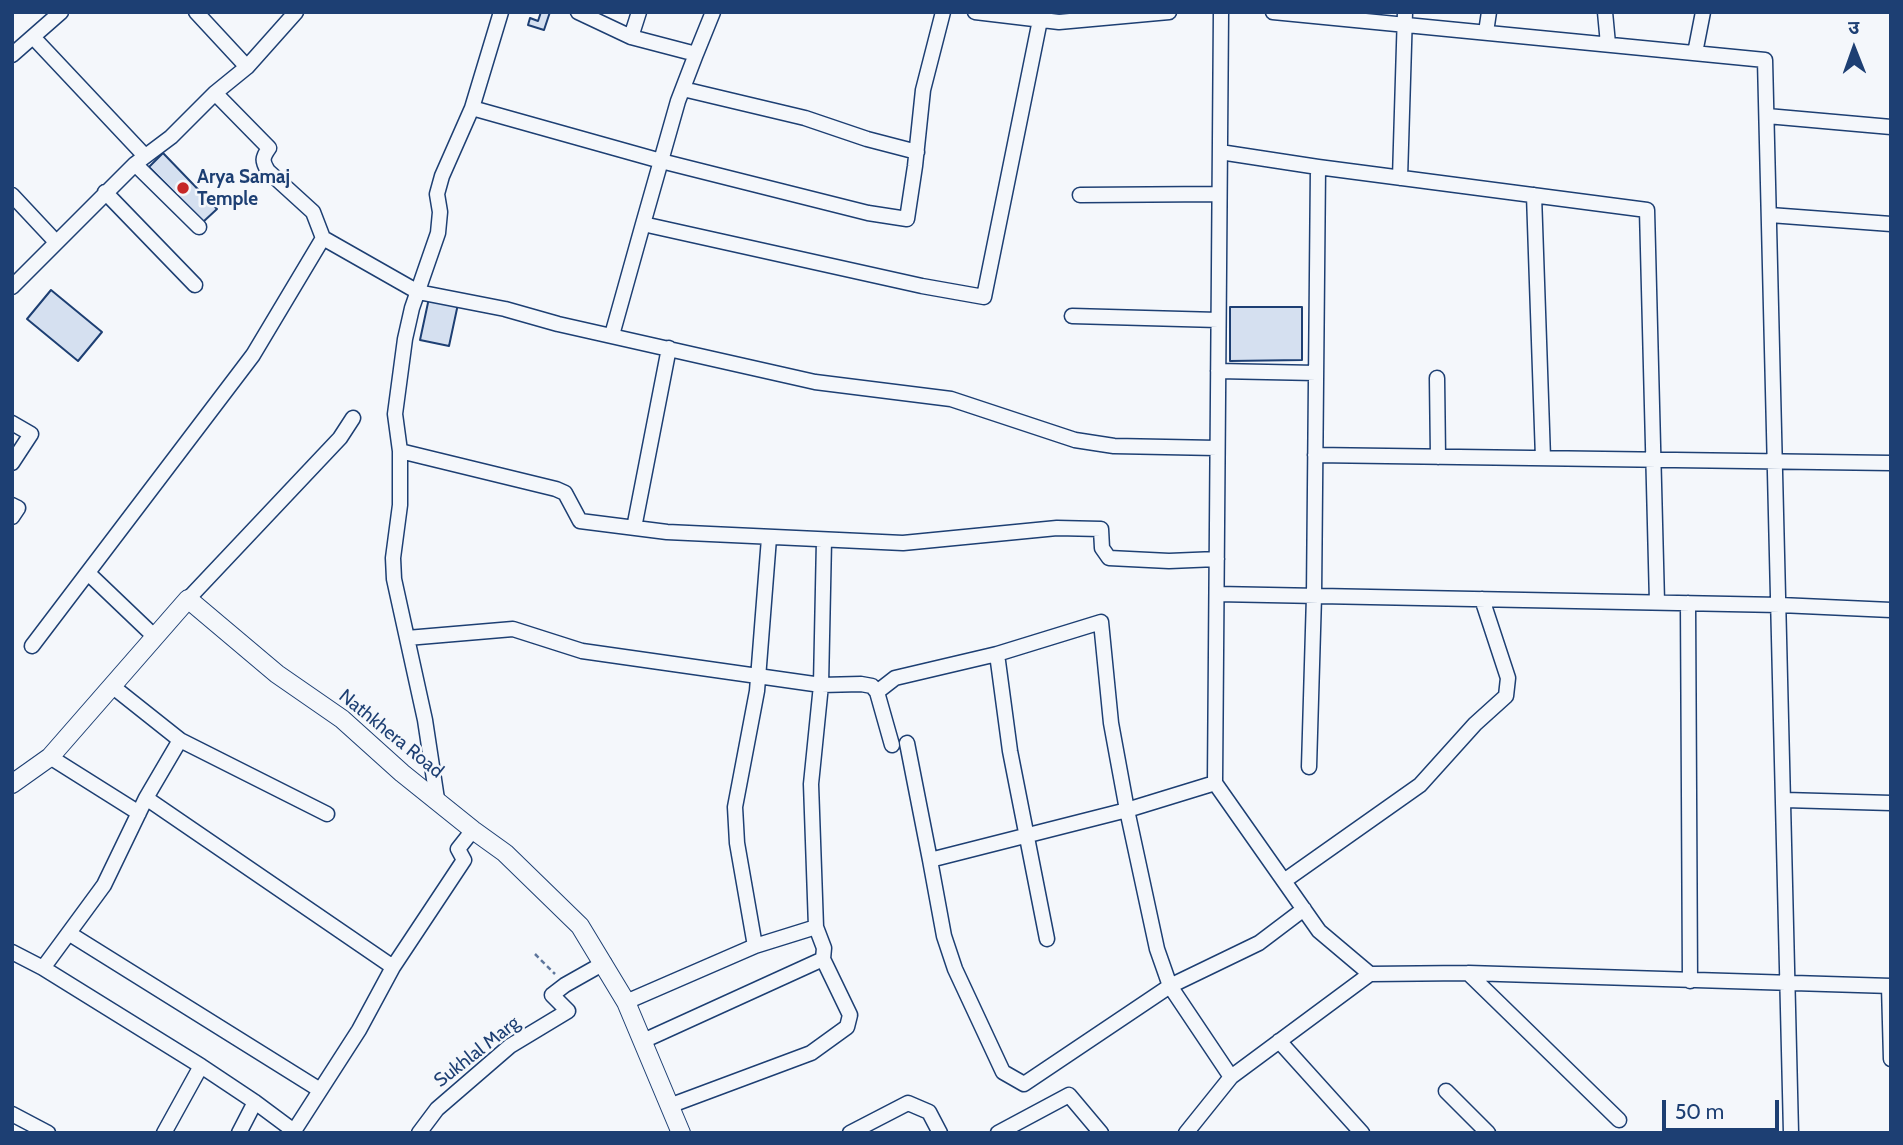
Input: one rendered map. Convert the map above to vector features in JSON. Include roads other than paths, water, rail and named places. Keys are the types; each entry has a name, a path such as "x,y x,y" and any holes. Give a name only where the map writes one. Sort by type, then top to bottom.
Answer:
{"street":[{"path":"12,55 61,12"},
{"path":"196,12 247,67"},
{"path":"12,287 105,192 247,67 296,12"},
{"path":"437,799 425,720 394,579 393,558 400,505 400,452 395,414 405,339 438,233 440,212 437,194 442,176 472,108 501,12"},
{"path":"578,12 631,37 696,54"},
{"path":"631,37 639,12"},
{"path":"612,335 682,89 713,12"},
{"path":"472,108 661,161 868,213 907,219 923,90 943,12"},
{"path":"975,12 1059,22 1169,12"},
{"path":"1221,12 1215,783 1319,931 1370,974"},
{"path":"1273,12 1404,18 1486,32 1765,60 1791,1133"},
{"path":"1486,32 1489,12"},
{"path":"1605,12 1608,44"},
{"path":"1695,53 1703,12"},
{"path":"1399,178 1404,18"},
{"path":"643,224 922,286 984,297 1040,20"},
{"path":"33,37 199,228"},
{"path":"682,89 805,118 917,152"},
{"path":"215,93 269,148 263,163 268,171 313,212 323,238 418,292 505,309 558,324 815,382 951,399 1075,440 1114,446 1217,448"},
{"path":"1767,116 1891,127"},
{"path":"1220,152 1647,210 1657,602"},
{"path":"1309,767 1314,596 1318,167"},
{"path":"105,192 195,285"},
{"path":"1080,195 1219,194"},
{"path":"12,195 56,242"},
{"path":"1534,195 1544,458"},
{"path":"1770,215 1891,224"},
{"path":"32,646 253,355 323,238"},
{"path":"1072,316 1218,320"},
{"path":"634,528 669,348"},
{"path":"1217,371 1316,373"},
{"path":"1437,378 1438,457"},
{"path":"12,784 50,757 188,599 340,438 353,418"},
{"path":"12,423 31,434 12,463"},
{"path":"400,452 556,489 565,493 580,522 667,533 903,543 1057,528 1101,529 1102,548 1109,558 1169,561 1217,559"},
{"path":"1315,455 1891,463"},
{"path":"12,505 18,508 12,517"},
{"path":"755,946 737,843 735,807 757,691 756,675 769,538"},
{"path":"669,1106 811,1053 847,1027 850,1015 823,959 824,948 816,927 811,784 821,685 824,540"},
{"path":"88,573 155,637"},
{"path":"1217,594 1657,602 1891,610"},
{"name":"Nathkhera Road","path":"188,599 277,674 342,719 402,773 505,853 580,926 626,1002 681,1133"},
{"path":"1284,881 1420,785 1475,724 1506,696 1508,678 1482,599"},
{"path":"1688,603 1690,981"},
{"path":"877,692 895,678 997,654 1101,622 1111,723 1157,949 1170,986 1231,1077"},
{"path":"407,638 513,629 582,651 821,685 872,686 899,744 930,860 944,936 955,969 1003,1072 1024,1084 1170,986 1259,943 1304,909"},
{"path":"997,654 1010,751 1046,939"},
{"path":"112,686 180,740 327,814"},
{"path":"43,968 104,885 146,798 180,740"},
{"path":"50,757 139,813"},
{"path":"930,860 1127,810 1215,783"},
{"path":"146,798 393,967"},
{"path":"1785,800 1891,803"},
{"path":"12,952 43,968 201,1066 294,1130 359,1030 393,967 464,860 458,849 473,830"},
{"path":"626,1002 755,946 816,927"},
{"path":"70,934 320,1090"},
{"path":"643,1041 823,959"},
{"name":"Sukhlal Marg","path":"419,1133 437,1109 510,1046 568,1011 552,995 604,963"},
{"path":"1186,1133 1231,1077 1370,974 1468,974 1890,986 1891,1059"},
{"path":"1468,974 1619,1120"},
{"path":"1279,1041 1362,1133"},
{"path":"164,1133 201,1066"},
{"path":"1446,1091 1488,1133"},
{"path":"998,1133 1069,1095 1101,1133"},
{"path":"239,1133 255,1102"},
{"path":"850,1133 908,1102 929,1112 940,1133"},
{"path":"12,1114 48,1133"}],"place":[{"name":"Arya Samaj Temple","path":"183,188"}]}
